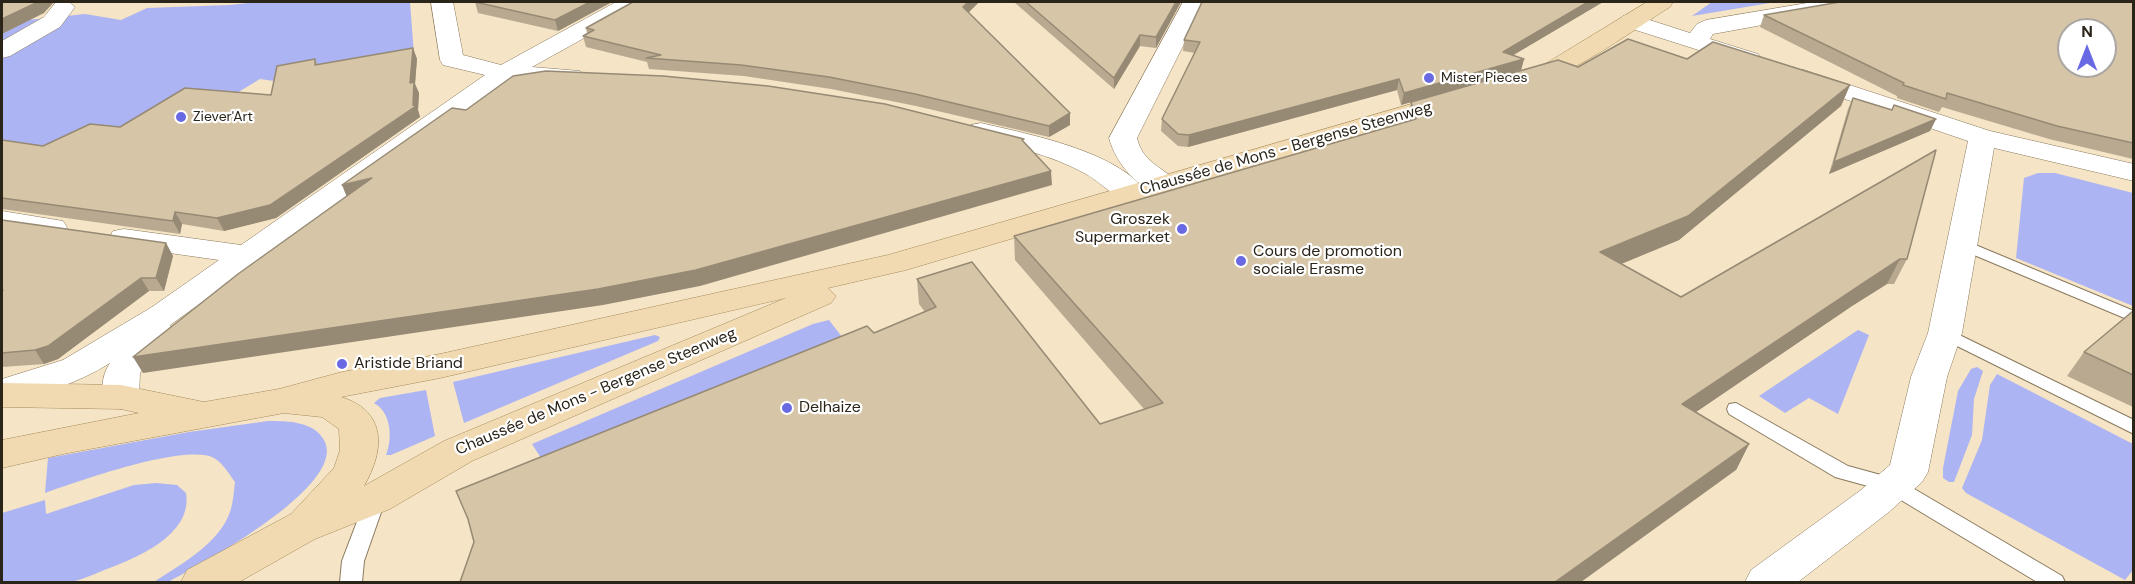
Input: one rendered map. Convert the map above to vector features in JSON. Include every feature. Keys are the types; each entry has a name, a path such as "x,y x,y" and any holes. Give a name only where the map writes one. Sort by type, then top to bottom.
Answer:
{"main road":[{"name":"Chaussée de Mons - Bergense Steenweg","path":"2,454 63,440 279,402 342,384 451,363 895,263 1549,72 1662,2"},
{"name":"Chaussée de Mons - Bergense Steenweg","path":"300,528 376,498 458,451 895,263"},
{"path":"2,395 121,397 206,414"},
{"name":"Chaussée de Mons - Bergense Steenweg","path":"220,580 300,528 330,499 351,473 361,449 361,434 355,422 342,411 325,405 279,402"}],"street":[{"path":"442,2 452,60 505,73 597,77"},
{"path":"2,391 76,368 164,314 505,73 560,40 633,2"},
{"path":"1164,185 1137,166 1126,153 1123,138 1194,2"},
{"path":"1696,41 1705,30 1714,25 1850,2"},
{"path":"2,51 52,22 64,7"},
{"path":"1631,21 1982,137 2133,173"},
{"path":"958,125 1063,152 1109,174 1132,194"},
{"path":"1767,582 1875,501 1908,472 1929,377 1945,333 1982,137"},
{"path":"2,220 247,255"},
{"path":"121,397 122,372 164,314"}],"lane":[{"path":"1961,244 2133,317"},
{"path":"1945,333 2133,428"},
{"path":"1736,409 1842,472 1892,485 2054,582"},
{"path":"351,582 353,561 376,498"}],"shaded area":[{"path":"257,2 410,2 414,55 281,82 260,79 222,102 127,139 96,135 2,154 2,34 28,20 85,14 121,20 147,8"},
{"path":"1712,2 1776,2 1692,16"},
{"path":"2038,173 2055,173 2133,193 2133,306 2016,258 2024,178"},
{"path":"829,320 842,337 541,458 532,444 813,324"},
{"path":"1858,330 1869,335 1838,414 1809,398 1785,413 1759,396"},
{"path":"655,335 660,337 658,341 464,423 453,382"},
{"path":"1977,367 1983,371 1974,399 1972,435 1954,482 1949,482 1943,478 1943,468 1958,391 1971,369"},
{"path":"1997,374 2133,444 2133,570 2125,580 1966,493 1962,488 1982,440 1990,385"},
{"path":"426,390 435,436 391,455 386,455 389,426 384,413 374,403 380,398"},
{"path":"268,421 284,421 308,426 320,435 325,442 325,460 313,480 293,502 266,522 237,542 168,582 154,582 199,552 219,532 231,509 235,482 217,460 199,455 156,460 105,473 45,493 48,458 189,432"},
{"path":"156,483 177,485 186,493 186,508 180,522 159,544 130,560 75,581 63,583 2,582 2,513 45,500 46,514 134,485"}],"building":[{"path":"2,2 38,2 2,19"},
{"path":"475,2 590,2 555,20"},
{"path":"633,2 968,2 963,7 1070,113 1049,126 915,94 829,77 741,65 646,58 661,55 583,36 594,30 586,28"},
{"path":"1026,2 1176,2 1156,37 1140,35 1114,78"},
{"path":"1202,2 1588,2 1503,52 1524,59 1404,93 1399,79 1189,135 1178,134 1162,119 1200,42 1184,40"},
{"path":"1840,2 2133,2 2133,143 2057,126 1947,93 1946,99 1903,85 1904,83 1764,15"},
{"path":"1628,39 1687,59 1713,42 1850,85 1688,216 1600,252 1681,297 1936,150 1907,259 1900,259 1682,404 1749,444 1555,582 460,582 474,542 468,519 456,491 867,326 874,333 936,307 917,279 972,262 1100,424 1163,403 1014,236 1416,119 1411,102 1558,60 1578,67"},
{"path":"413,48 410,83 414,82 413,105 416,106 270,205 217,218 175,212 173,221 2,198 2,140 43,146 90,124 120,127 185,88 271,95 277,66 315,59 315,65"},
{"path":"546,71 663,76 768,86 885,104 1024,139 1022,140 1051,171 696,270 598,289 133,357 238,274 372,178 342,185 452,108 466,110 513,76"},
{"path":"1853,98 1892,110 1894,105 1936,119 1834,162"},
{"path":"2,220 166,243 156,278 141,278 48,346 35,350 2,353"},
{"path":"2133,311 2133,375 2084,352"}],"place":[{"name":"Mister Pieces","path":"1429,78"},
{"name":"Ziever'Art","path":"181,117"},
{"name":"Groszek Supermarket","path":"1182,229"},
{"name":"Cours de promotion sociale Erasme","path":"1241,261"},
{"name":"Aristide Briand","path":"342,364"},
{"name":"Delhaize","path":"787,408"}]}
